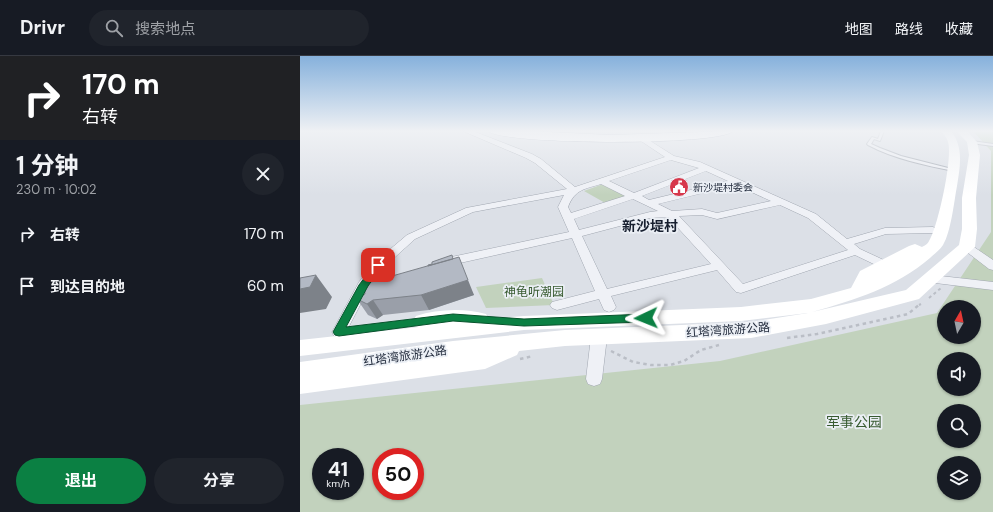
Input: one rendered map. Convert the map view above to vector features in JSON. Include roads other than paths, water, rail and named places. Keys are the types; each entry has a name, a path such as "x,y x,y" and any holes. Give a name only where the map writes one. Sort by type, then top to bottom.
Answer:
{"main road":[{"path":"955,152 954,197 964,200 969,196"},
{"path":"967,247 970,236 969,196 973,174 969,152"},
{"path":"954,170 973,174"},
{"path":"300,348 524,332 741,314 811,306 858,292 891,277 912,264 936,244 945,214 954,170"},
{"path":"858,292 866,275 927,242 939,219 945,214 958,216 964,221 954,247 938,265 936,275"},
{"name":"红塔湾旅游公路","path":"300,371 453,349 524,332 599,337 751,330 818,319 912,294 967,247"},
{"path":"300,337 453,317 524,332"},
{"path":"300,384 485,360 524,332"}],"street":[{"path":"520,152 534,158 574,190"},
{"path":"663,152 671,158 697,164 812,216 856,251 884,264"},
{"path":"339,332 364,285 378,265 411,238 470,210 574,190 671,158"},
{"path":"567,218 633,196 706,168"},
{"path":"602,181 671,214 741,289 856,251"},
{"path":"649,203 736,182"},
{"path":"574,190 567,197 563,207 609,307"},
{"path":"431,266 650,216 702,212 717,216 781,202"},
{"path":"845,243 885,231 933,230"},
{"path":"967,247 993,266"},
{"path":"557,305 720,266"},
{"path":"936,275 993,286"},
{"path":"364,285 378,282"},
{"path":"594,379 599,337"}],"lane":[{"path":"886,152 911,161 954,170"}],"place":[{"name":"新沙堤村委会","path":"679,187"}],"district":[{"name":"新沙堤村","path":"650,226"}],"park label":[{"name":"神龟听潮园","path":"534,292"},
{"name":"军事公园","path":"854,422"}]}
